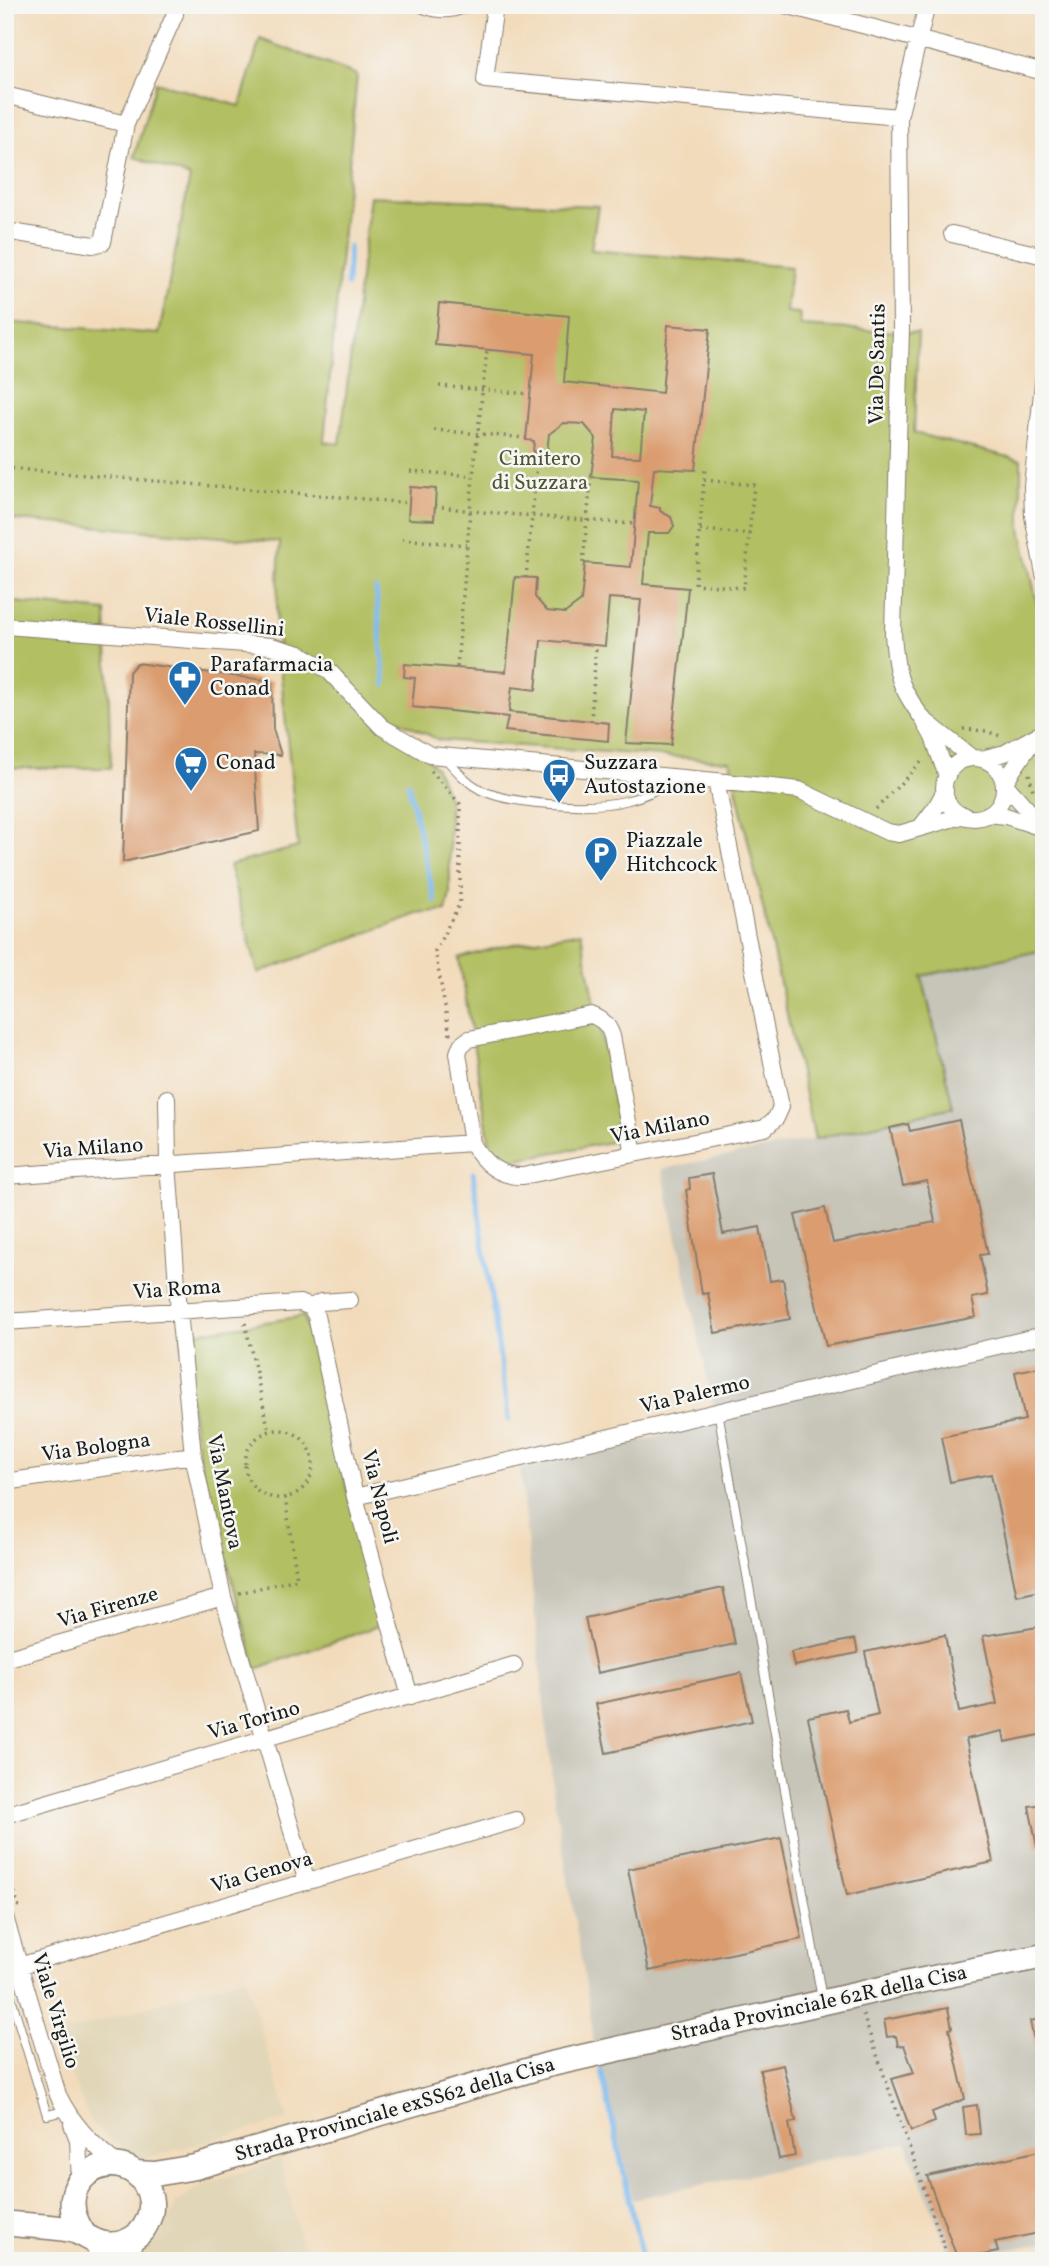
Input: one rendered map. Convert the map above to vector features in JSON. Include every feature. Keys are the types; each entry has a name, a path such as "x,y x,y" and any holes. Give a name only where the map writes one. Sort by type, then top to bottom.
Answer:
{"main road":[{"name":"Strada Provinciale 62R della Cisa","path":"595,2054 856,1994 1044,1956"},
{"name":"Strada Provinciale exSS62 della Cisa","path":"9,2225 52,2208 93,2170 105,2166 155,2174 195,2167 520,2073 595,2054"},
{"name":"Strada Provinciale exSS62 della Cisa","path":"9,2225 69,2229 105,2245 118,2245 137,2236 148,2222 151,2210 182,2176 195,2167"},
{"path":"128,2170 147,2186 151,2210"},
{"path":"77,2187 72,2211 76,2223 85,2235"}],"street":[{"path":"5,231 93,245 103,242 126,124 175,14 176,5"},
{"path":"424,5 432,9 451,10 464,5"},
{"path":"495,5 485,80 899,117"},
{"path":"785,5 1044,72"},
{"name":"Via De Santis","path":"927,5 899,117 901,329 894,634 898,679 905,695 941,742 976,758"},
{"path":"5,95 126,124"},
{"path":"952,234 1044,256"},
{"path":"1043,571 1032,516 1032,486 1044,374"},
{"name":"Viale Rossellini","path":"5,626 271,646 300,654 328,670 382,727 437,756 716,781"},
{"path":"988,814 1001,800 1004,783 1019,753 1040,732"},
{"path":"941,742 952,808 964,815 979,817 988,814 1020,819 1044,829"},
{"path":"920,828 936,807 955,765 976,758 1019,753"},
{"path":"976,758 996,768 1004,783 1044,829"},
{"path":"716,781 800,789 887,832 899,834 964,815"},
{"name":"Via Milano","path":"5,1176 472,1143 487,1165 513,1177 523,1177 765,1128 776,1118 780,1107 716,781"},
{"path":"472,1143 458,1053 463,1043 469,1039 591,1015 602,1019 612,1035 634,1154"},
{"name":"Via Mantova","path":"167,1098 168,1164 179,1311 194,1455 223,1597 307,1882"},
{"name":"Via Roma","path":"5,1322 300,1303 311,1307 321,1302 350,1300"},
{"name":"Via Napoli","path":"311,1307 316,1316 355,1497 410,1697"},
{"name":"Via Palermo","path":"355,1497 1044,1335"},
{"name":"Via Bologna","path":"5,1482 194,1455"},
{"name":"Via Firenze","path":"5,1659 223,1597"},
{"name":"Via Torino","path":"5,1815 514,1665"},
{"name":"Via Genova","path":"19,1966 516,1820"},
{"name":"Viale Virgilio","path":"5,1917 55,2084 78,2140 77,2187"},
{"name":"Viale Virgilio","path":"68,2113 97,2149 128,2170"},
{"path":"85,2235 103,2261"},
{"path":"126,2261 137,2236"}],"lane":[{"path":"437,756 482,791 509,799 549,803 595,805 625,801 659,790 676,778"},
{"path":"719,1411 822,2002"},
{"path":"5,1978 47,2115 68,2113"}],"path":[{"path":"457,667 487,350"},
{"path":"439,386 530,394"},
{"path":"434,430 526,438"},
{"path":"526,578 538,453"},
{"path":"704,480 754,485 744,588 695,584 705,467"},
{"path":"5,468 409,503"},
{"path":"411,471 473,476"},
{"path":"583,563 591,479"},
{"path":"435,506 587,522 634,524"},
{"path":"700,530 750,534"},
{"path":"402,539 467,545"},
{"path":"591,721 596,646"},
{"path":"867,812 877,808 941,742 963,729 986,731 1001,736 1019,753 1030,775 1033,796"},
{"path":"437,756 425,763 460,804 460,903 435,951 449,1032 451,1037 463,1043"},
{"path":"242,1307 269,1431"},
{"path":"280,1429 291,1432 308,1445 313,1467 310,1478 295,1494 273,1497 254,1486 248,1477 245,1466 251,1444 269,1431 280,1429"},
{"path":"223,1597 297,1579 285,1497"},
{"path":"856,1994 949,2261"}],"shaded area":[{"path":"1044,950 1044,2243 952,2260 906,2143 633,2199 595,2054 553,1790 520,1469 717,1423 662,1169 815,1139 953,1107 922,976"},
{"path":"245,1977 288,2119 142,2159 112,2141 90,2122 55,2035"},
{"path":"280,2159 306,2261 136,2261 149,2245 159,2238 177,2202 198,2187"}],"green space":[{"name":"Cimitero di Suzzara","path":"260,39 357,75 324,442 340,444 370,196 598,206 591,250 791,267 786,312 799,313 801,326 918,333 914,433 1021,460 1021,529 1044,634 1044,950 922,976 953,1107 815,1139 730,761 439,740 391,717 436,768 449,801 450,894 446,911 418,914 258,973 229,865 298,847 276,625 280,542 5,519 5,322 159,334 190,177 134,157 156,82 240,106"},
{"path":"5,601 106,611 111,768 5,768"},
{"path":"581,932 622,1140 508,1161 490,1145 459,958 504,946"},
{"path":"304,1316 381,1625 256,1669 199,1457 181,1335"}],"building":[{"path":"439,303 569,316 564,382 662,393 668,325 710,329 695,470 654,468 650,506 660,508 660,511 671,517 674,526 669,533 648,533 643,584 688,588 671,745 626,743 641,600 609,598 605,646 541,640 536,690 512,687 509,712 609,723 608,741 505,731 508,717 412,707 415,678 404,677 405,664 506,672 515,577 536,578 535,597 547,611 565,613 581,601 585,563 631,567 638,480 591,477 596,438 584,424 564,423 549,434 547,453 533,452 534,441 526,440 534,354 435,345","holes":["615,409 644,412 640,457 612,456"]},
{"path":"410,487 436,489 434,520 408,519"},
{"name":"Conad","path":"137,663 272,681 273,729 281,755 254,754 259,831 123,862 129,672"},
{"path":"959,1120 988,1254 980,1255 988,1295 972,1298 976,1317 826,1346 795,1215 825,1208 833,1243 935,1222 927,1181 903,1186 890,1128 908,1124 910,1131"},
{"path":"712,1174 723,1234 760,1227 770,1281 783,1279 790,1319 715,1333 708,1293 702,1294 686,1190 690,1189 689,1178"},
{"path":"1044,1366 1044,1590 1017,1596 991,1474 950,1482 941,1437 1025,1420 1015,1372"},
{"path":"723,1588 735,1644 597,1673 585,1618"},
{"path":"1044,1626 1044,1734 1005,1742 1003,1731 966,1739 993,1862 847,1895 808,1717 846,1709 849,1722 878,1715 865,1652 945,1635 959,1712 997,1704 983,1636"},
{"path":"855,1639 858,1653 794,1666 791,1652"},
{"path":"741,1673 752,1721 606,1753 596,1704"},
{"path":"1044,1804 1044,1847 1037,1847 1029,1806"},
{"path":"781,1838 802,1939 649,1971 628,1869"},
{"path":"948,2008 952,2028 949,2029 965,2099 932,2112 935,2122 911,2131 892,2079 914,2073 904,2045 898,2046 896,2036 887,2037 884,2020"},
{"path":"1044,2018 1044,2059 1038,2059 1030,2021"},
{"path":"783,2065 796,2121 789,2123 795,2156 779,2159 760,2070"},
{"path":"977,2105 980,2134 966,2135 963,2107"},
{"path":"1044,2150 1044,2232 995,2242 998,2252 958,2260 927,2176"}],"waterway":[{"path":"347,285 349,246"},
{"path":"376,589 385,685"},
{"path":"408,783 435,901"},
{"path":"473,1173 509,1420"},
{"path":"601,2070 643,2261"}],"place":[{"name":"Parafarmacia Conad","path":"185,707"},
{"name":"Conad","path":"191,793"},
{"name":"Suzzara Autostazione","path":"559,805"},
{"name":"Piazzale Hitchcock","path":"601,883"}]}
